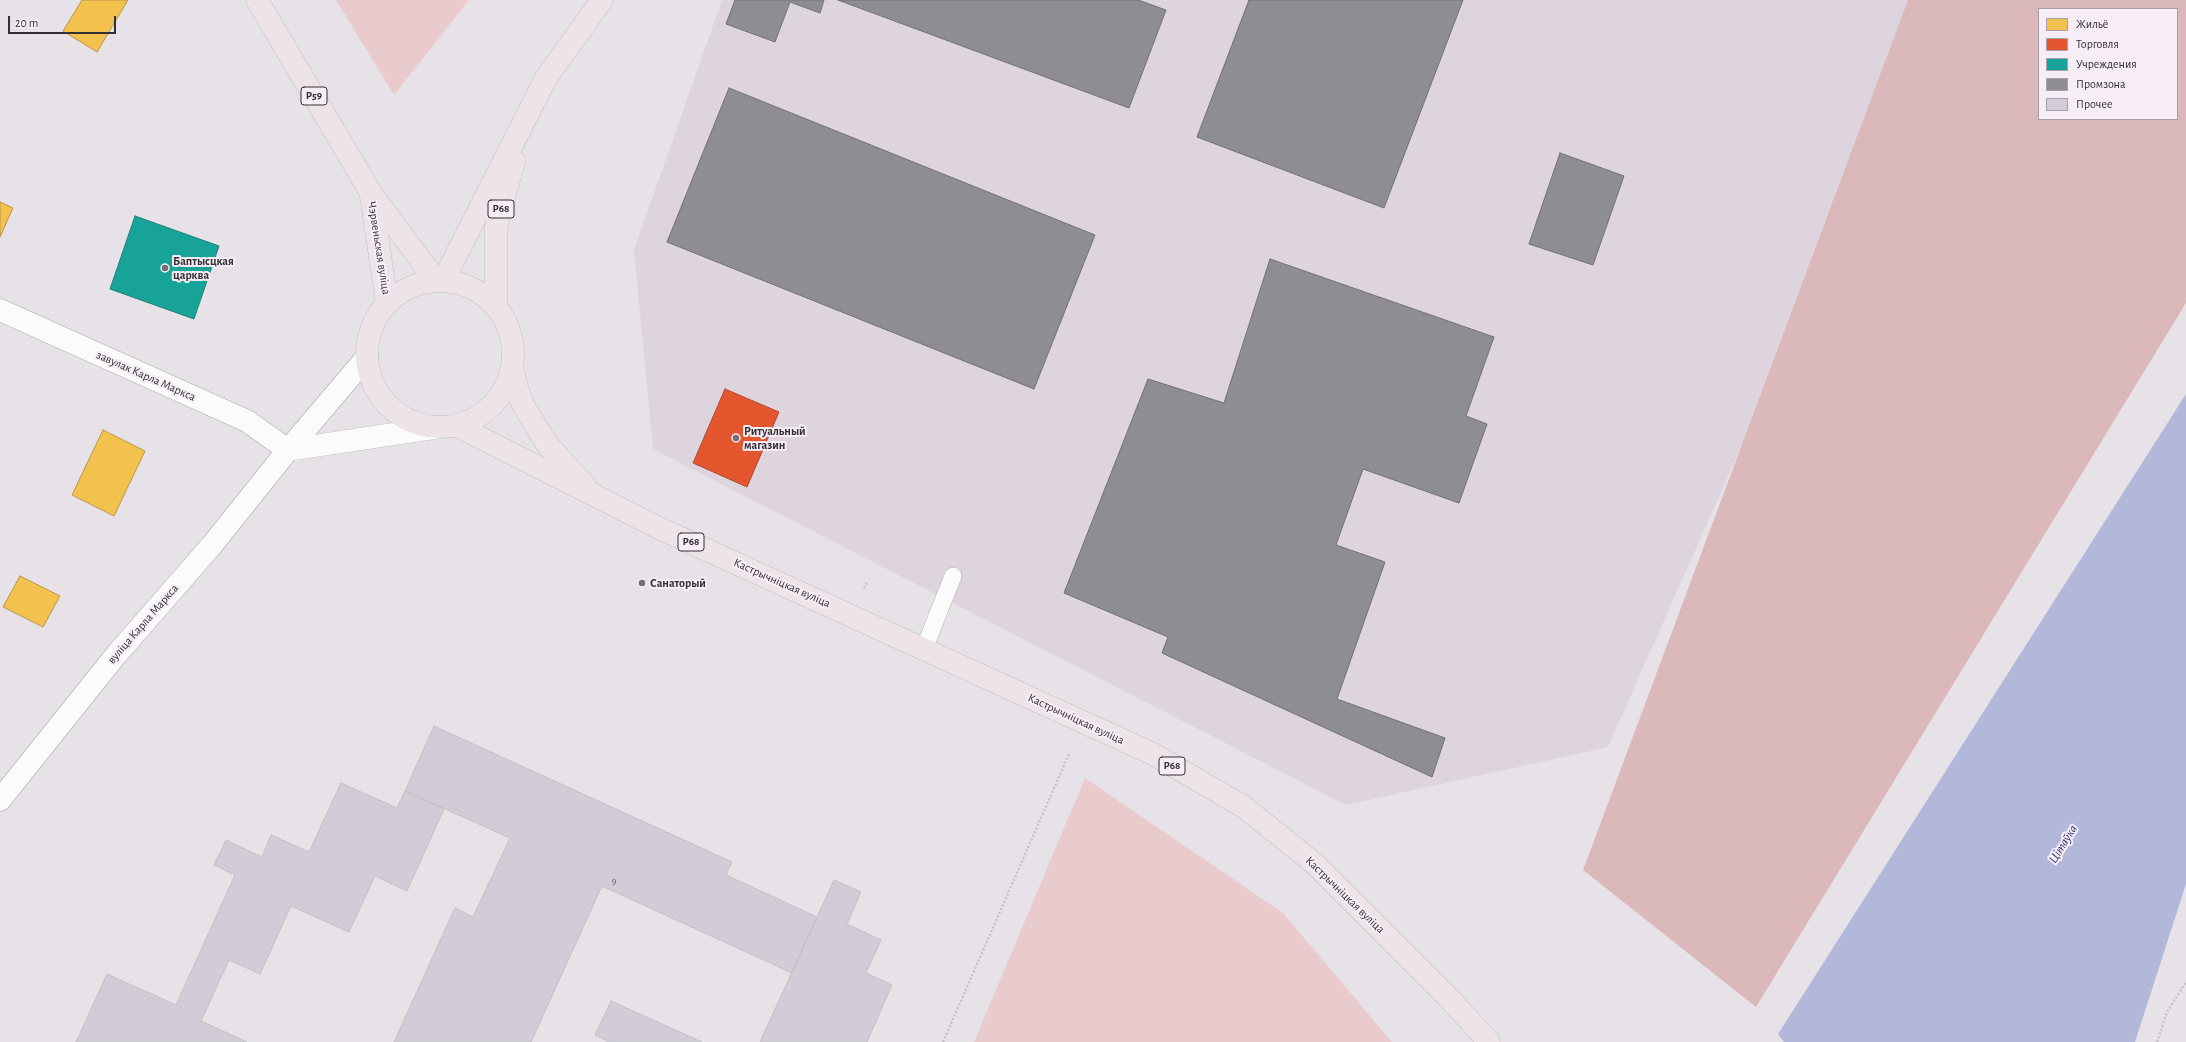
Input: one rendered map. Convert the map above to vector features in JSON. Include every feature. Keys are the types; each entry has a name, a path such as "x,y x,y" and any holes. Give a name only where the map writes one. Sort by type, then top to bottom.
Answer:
{"main road":[{"name":"Чэрвеньская вуліца","path":"257,0 371,193 440,281"},
{"name":"Р68","path":"440,281 546,78 602,0"},
{"name":"Р68","path":"496,305 496,227 526,116"},
{"name":"Чэрвеньская вуліца","path":"371,193 387,303"},
{"name":"Р68","path":"449,427 422,425 404,418 390,407 378,393 373,381 367,357 369,337 376,319 387,303 402,292 418,284 440,281 472,288 496,305 505,319 511,335 514,351 512,368"},
{"path":"449,427 480,416 494,405 504,390 512,368"},
{"name":"Кастрычніцкая вуліца","path":"512,368 523,405 547,444 595,496"},
{"name":"Кастрычніцкая вуліца","path":"449,427 924,649 1153,754 1244,808 1314,863 1448,997 1489,1042"}],"street":[{"name":"завулак Карла Маркса","path":"0,310 247,421 288,450"},
{"name":"вуліца Карла Маркса","path":"0,800 116,655 212,545 288,450 367,357"},
{"path":"288,450 449,427"}],"lane":[{"path":"924,649 953,576"}],"path":[{"path":"943,1042 1069,754"},
{"path":"2157,1042 2166,1012 2186,982"}],"shaded area":[{"path":"336,0 469,0 394,95"},
{"path":"722,0 1939,0 1608,747 1346,805 653,449 634,250"},
{"path":"1908,0 2186,0 2186,303 1756,1007 1583,870"},
{"path":"1085,778 1283,913 1392,1042 974,1042"}],"water":[{"name":"Цітаўка","path":"2186,394 2186,884 2135,1042 1784,1042 1778,1034"}],"building: Жильё":[{"path":"82,0 128,0 97,52 63,31"},
{"path":"0,202 13,208 0,237"},
{"path":"103,430 145,451 114,516 72,495"},
{"path":"20,576 60,596 43,627 3,607"}],"building: Торговля":[{"name":"Ритуальный магазин","path":"725,389 779,412 747,487 693,463"}],"building: Учреждения":[{"name":"Баптысцкая царква","path":"135,216 219,246 194,319 110,289"}],"building: Промзона":[{"path":"735,0 824,0 820,13 790,2 775,42 726,24"},
{"path":"838,0 1138,0 1166,10 1129,108"},
{"path":"1249,0 1463,0 1384,208 1197,137"},
{"path":"729,88 1095,235 1034,389 667,242"},
{"path":"1560,153 1624,176 1593,265 1529,244"},
{"path":"1270,259 1494,337 1466,416 1487,424 1459,503 1363,469 1336,545 1385,562 1337,699 1445,738 1432,777 1162,653 1168,637 1064,593 1148,379 1224,403"}],"building: Прочее":[{"path":"434,726 732,862 726,875 817,917 792,973 602,886 531,1042 394,1042 455,908 473,917 510,838 405,791"},
{"path":"341,783 397,808 405,791 444,809 407,891 375,876 349,932 291,906 260,974 229,960 201,1021 247,1042 76,1042 107,974 176,1005 235,875 214,865 226,840 262,857 271,835 309,852"},
{"path":"834,880 861,892 847,924 881,940 866,973 892,985 867,1042 760,1042"},
{"path":"611,1001 702,1042 609,1042 595,1035"}],"place":[{"name":"Баптысцкая царква","path":"165,268"},
{"name":"Ритуальный магазин","path":"736,438"},
{"name":"Санаторый","path":"642,583"}]}
